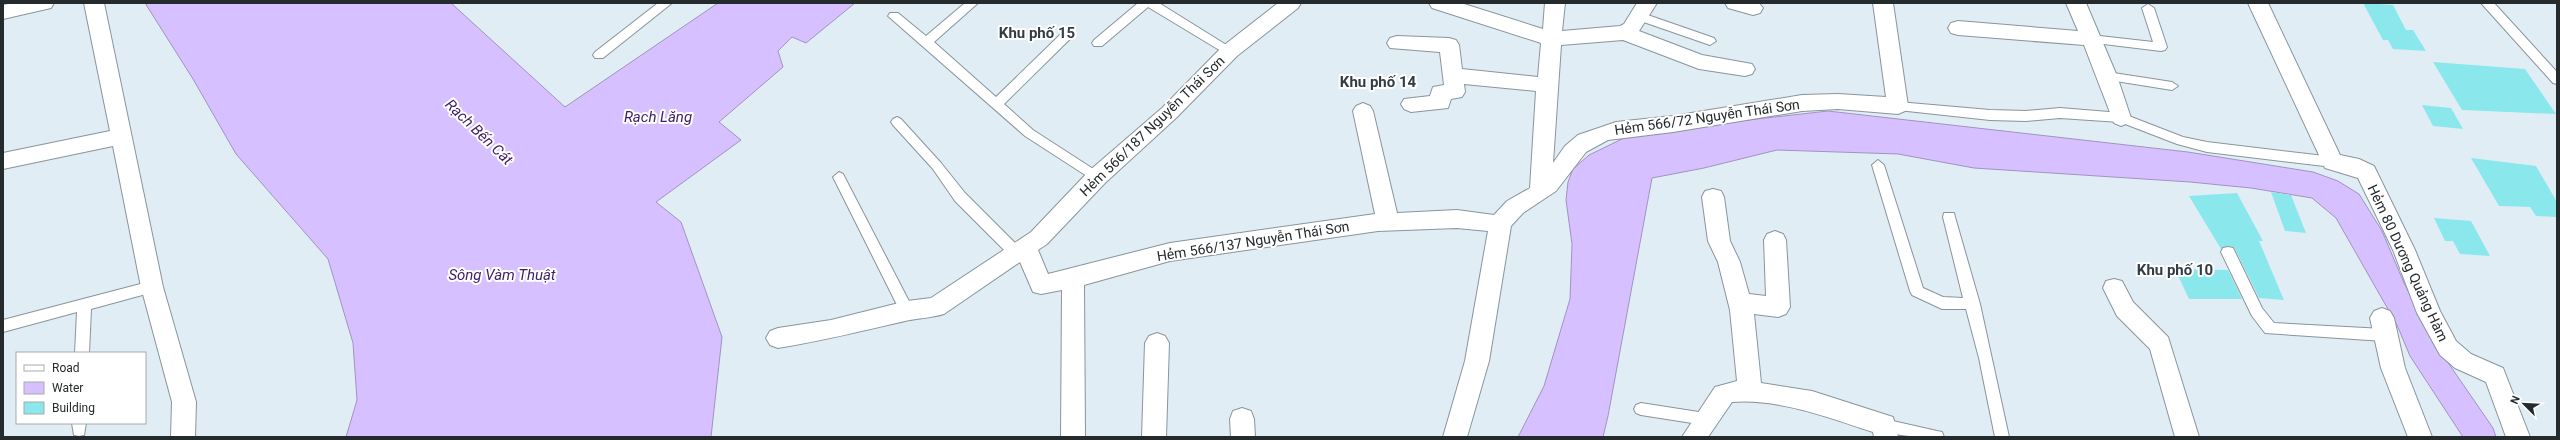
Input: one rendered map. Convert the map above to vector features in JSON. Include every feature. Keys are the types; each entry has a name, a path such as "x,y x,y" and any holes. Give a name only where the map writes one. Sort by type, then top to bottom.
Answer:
{"street":[{"path":"3,12 44,3"},
{"path":"94,3 120,137 152,287 184,402 183,437"},
{"name":"Hẻm 566/187 Nguyễn Thái Sơn","path":"778,338 831,330 907,311 936,307 1039,238 1097,177 1169,113 1230,51 1291,3"},
{"path":"1439,3 1550,38 1624,33 1699,62 1745,69"},
{"path":"1541,192 1550,38 1555,3"},
{"path":"1735,3 1753,8"},
{"path":"1883,3 1898,106"},
{"path":"2076,3 2107,76 2121,118"},
{"path":"2258,3 2333,162"},
{"path":"1624,33 1631,29 1643,9"},
{"path":"1958,28 2091,40"},
{"path":"1397,43 1449,45 1455,92 1440,92 1441,102 1411,104"},
{"path":"1454,76 1547,85"},
{"name":"Hẻm 566/72 Nguyễn Thái Sơn","path":"1500,224 1519,203 1541,192 1553,181 1573,151 1586,140 1606,132 1711,119 1800,103 1834,101 1898,106"},
{"path":"1363,111 1388,222"},
{"path":"3,161 120,137"},
{"name":"Hẻm 80 Dương Quảng Hàm","path":"2333,162 2351,165 2366,172 2404,250 2429,313 2448,348 2463,361 2495,375 2518,437"},
{"path":"1713,197 1719,241 1729,262 1741,303 1750,391"},
{"name":"Hẻm 566/137 Nguyễn Thái Sơn","path":"1021,250 1041,284 1073,279 1170,252 1388,222 1457,219 1500,224"},
{"path":"1455,437 1477,361 1490,296 1500,224"},
{"path":"1741,303 1778,307 1775,240"},
{"path":"1073,279 1073,437"},
{"path":"2114,288 2125,309 2160,344 2187,437"},
{"path":"2383,326 2392,368 2420,437"},
{"path":"1154,437 1157,343"},
{"path":"1700,428 1724,394 1733,391 1750,391 1812,402 1885,431"}],"lane":[{"path":"599,55 666,3"},
{"path":"926,42 972,3"},
{"path":"1098,43 1145,3"},
{"path":"1150,3 1230,51"},
{"path":"2487,3 2557,80"},
{"path":"2091,40 2161,47 2148,8"},
{"path":"1643,9 1710,41"},
{"path":"894,16 926,42 1029,133 1097,177"},
{"path":"996,104 1068,34"},
{"path":"2107,76 2172,86"},
{"name":"Hẻm 566/72 Nguyễn Thái Sơn","path":"1898,106 1990,115 2026,116 2060,113 2121,118 2181,141 2208,147 2333,162"},
{"path":"897,122 937,166 960,198 1021,250"},
{"path":"1878,165 1917,291 1942,303 1973,304"},
{"path":"839,177 907,311"},
{"path":"1949,216 1973,304 2002,437"},
{"path":"2228,252 2257,312 2270,329 2383,326"},
{"path":"3,326 152,287"},
{"path":"82,352 84,304"},
{"path":"1641,409 1700,428"},
{"path":"1885,431 1937,437"}],"water":[{"name":"Sông Vàm Thuật","path":"145,3 451,3 565,107 718,3 855,3 806,43 792,37 778,51 783,67 719,122 741,140 656,202 681,222 722,337 711,437 346,437 357,400 353,343 328,259 236,154 193,79"},
{"path":"1828,111 2188,152 2313,172 2338,181 2359,194 2382,231 2404,283 2438,348 2493,428 2496,437 2463,437 2410,356 2397,325 2336,218 2312,198 2251,188 2190,182 1974,168 1898,154 1777,150 1704,168 1652,178 1603,437 1518,437 1544,386 1570,299 1572,244 1566,200 1568,182 1573,169 1589,155 1626,137 1695,126"}],"building":[{"path":"2363,3 2393,5 2406,30 2413,30 2426,51 2393,49 2388,40 2383,40"},
{"path":"2433,62 2525,69 2556,114 2462,110"},
{"path":"2422,105 2451,108 2463,129 2433,126"},
{"path":"2471,158 2536,166 2557,202 2557,217 2536,216 2530,207 2499,206"},
{"path":"2271,192 2291,195 2306,233 2285,231"},
{"path":"2237,193 2263,241 2259,241 2284,300 2259,298 2234,247 2228,246 2221,249 2189,196"},
{"path":"2434,218 2471,221 2490,256 2460,254 2453,241 2445,241"},
{"path":"2175,269 2228,270 2242,299 2189,299"}],"district":[{"name":"Khu phố 15","path":"1037,33"},
{"name":"Khu phố 14","path":"1378,82"},
{"name":"Khu phố 10","path":"2175,270"}],"water label":[{"name":"Rạch Lăng","path":"658,117"},
{"name":"Rạch Bến Cát","path":"479,132"}]}
